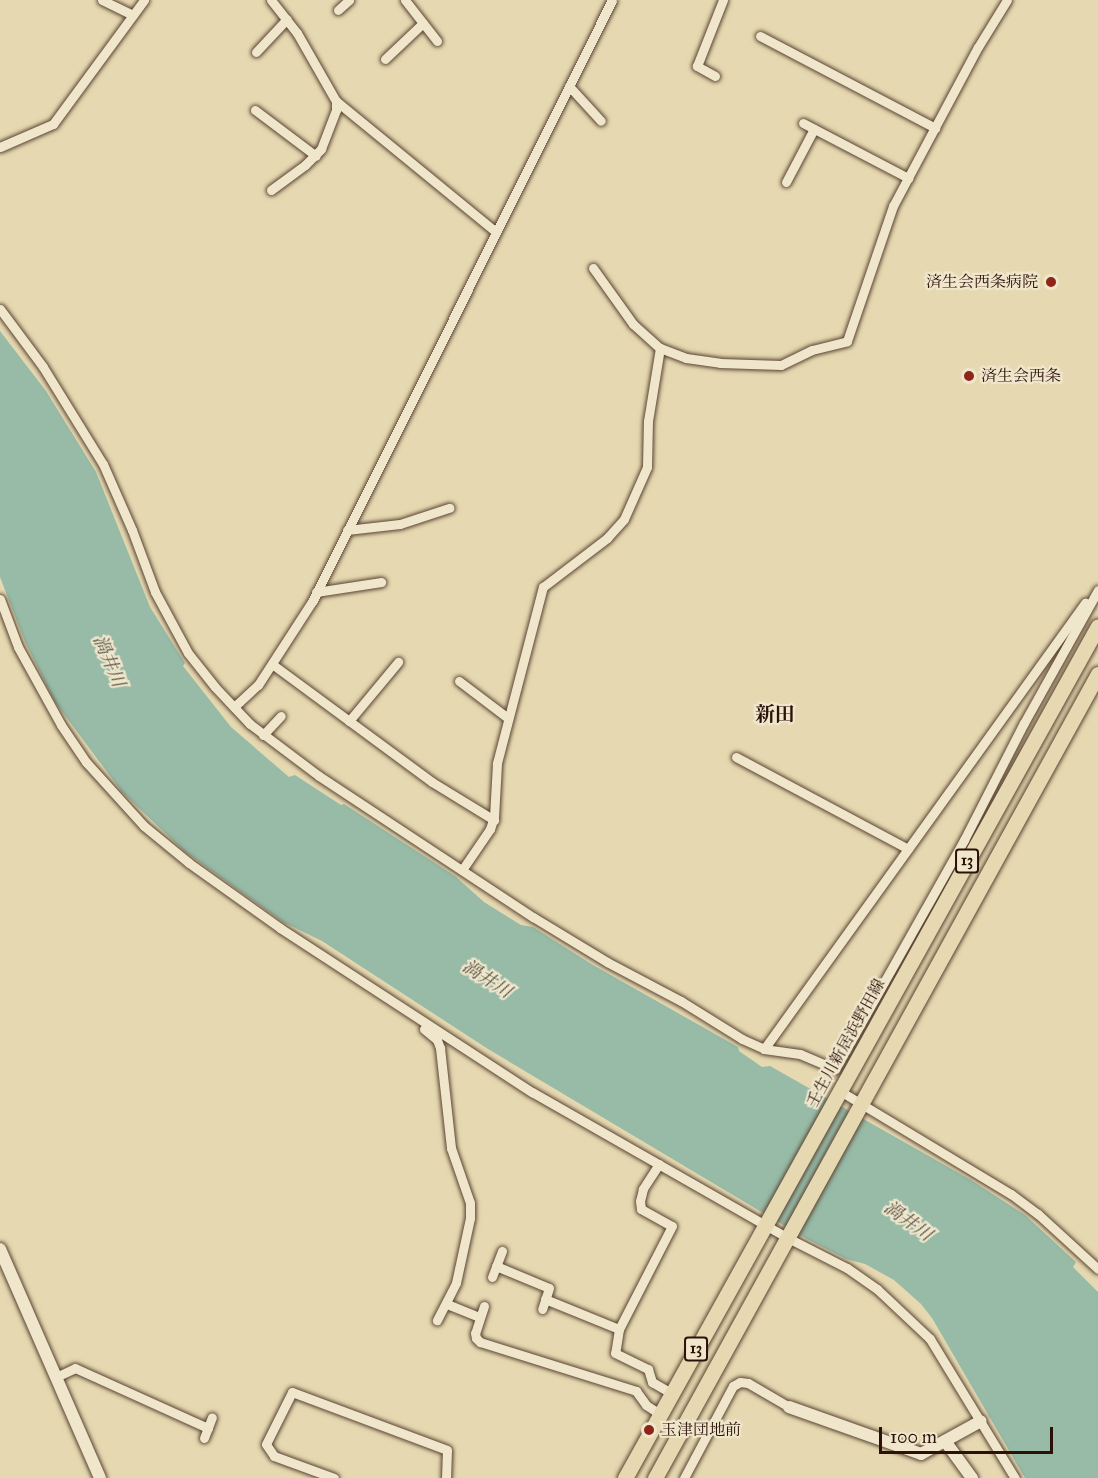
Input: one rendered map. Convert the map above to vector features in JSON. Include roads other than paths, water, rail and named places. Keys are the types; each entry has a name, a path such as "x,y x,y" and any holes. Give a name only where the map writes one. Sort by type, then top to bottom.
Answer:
{"main road":[{"name":"壬生川新居浜野田線","path":"625,1478 1096,635"},
{"name":"13","path":"655,1478 1098,674"}],"street":[{"path":"102,0 133,15"},
{"path":"0,147 53,124 144,0"},
{"path":"270,0 287,19 306,47 336,101 496,232"},
{"path":"338,10 349,0"},
{"path":"405,0 437,40"},
{"path":"234,707 258,685 316,592 612,0"},
{"path":"715,76 697,66 721,0"},
{"path":"593,268 633,324 660,348 704,361 781,365 812,350 847,341 893,206 1007,0"},
{"path":"256,52 287,19"},
{"path":"385,59 423,23"},
{"path":"760,36 935,128"},
{"path":"569,86 601,121"},
{"path":"271,190 316,156 326,140 336,110 336,101"},
{"path":"255,110 316,156"},
{"path":"802,123 908,178"},
{"path":"786,182 814,129"},
{"path":"0,309 43,367 103,464 155,592 188,653 234,707 264,735 319,776 608,962 764,1049 800,1054 835,1069 964,840 1097,591"},
{"path":"462,870 494,820 497,763 543,587 607,538 624,519 647,467 648,421 660,348"},
{"path":"347,530 400,524 448,508"},
{"path":"316,592 381,582"},
{"path":"764,1049 1088,599 1097,591"},
{"path":"0,599 18,646 61,725 86,762 137,818 223,888 416,1018 532,1092 847,1268 903,1311 930,1339 1015,1478"},
{"path":"349,721 398,662"},
{"path":"272,664 432,782 494,820"},
{"path":"459,681 508,718"},
{"path":"264,735 281,716"},
{"path":"736,757 908,849"},
{"path":"416,1018 417,1024 437,1040 440,1048 451,1148 470,1203 470,1218 456,1283 437,1320"},
{"path":"839,1094 1011,1194 1038,1214 1098,1269"},
{"path":"659,1164 643,1189 639,1201 641,1209 672,1226 619,1329 615,1353 648,1369 652,1382 671,1394"},
{"path":"0,1249 100,1478"},
{"path":"492,1277 502,1251"},
{"path":"496,1266 549,1288 542,1309"},
{"path":"545,1299 619,1329"},
{"path":"447,1304 480,1317"},
{"path":"484,1306 475,1333 480,1342 636,1391 646,1405 660,1414"},
{"path":"56,1377 75,1368 208,1428"},
{"path":"684,1478 733,1386 740,1382 748,1383 789,1407 921,1454 981,1421"},
{"path":"334,1478 274,1456 266,1444 291,1392 447,1450 446,1478"},
{"path":"204,1438 212,1417"},
{"path":"945,1441 972,1478"}],"water":[{"name":"渦井川","path":"0,331 46,391 96,472 150,607 185,663 183,666 231,727 289,777 295,775 341,805 344,804 455,876 484,902 521,925 533,927 593,965 738,1047 739,1051 762,1067 770,1066 971,1180 1025,1215 1076,1262 1073,1267 1098,1292 1098,1478 1025,1478 932,1318 921,1304 894,1280 865,1264 846,1259 807,1239 488,1049 322,941 283,922 184,851 122,792 55,702 25,642 0,577"}],"place":[{"name":"済生会西条病院","path":"1051,282"},
{"name":"済生会西条","path":"969,376"},
{"name":"玉津団地前","path":"649,1430"}],"district":[{"name":"新田","path":"775,714"}]}
